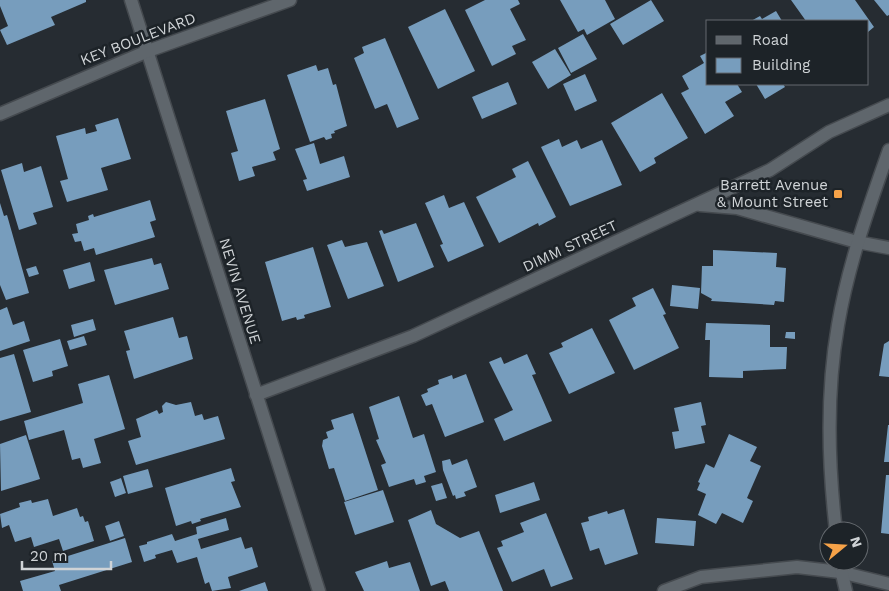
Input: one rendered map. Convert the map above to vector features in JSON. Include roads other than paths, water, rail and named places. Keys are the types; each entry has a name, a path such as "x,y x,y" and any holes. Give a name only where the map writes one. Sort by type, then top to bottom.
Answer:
{"street":[{"name":"NEVIN AVENUE","path":"131,0 319,591"},
{"name":"KEY BOULEVARD","path":"0,114 148,51 290,0"},
{"name":"DIMM STREET","path":"256,395 413,336 770,170 828,132 889,105"},
{"path":"835,521 831,492 829,423 838,326 857,242 889,150"},
{"path":"697,205 737,208 857,242 889,248"},
{"path":"664,591 701,577 798,567 819,567"},
{"path":"841,571 846,591"},
{"path":"852,571 889,584"}],"place":[{"name":"Barrett Avenue & Mount Street","path":"838,194"}]}
